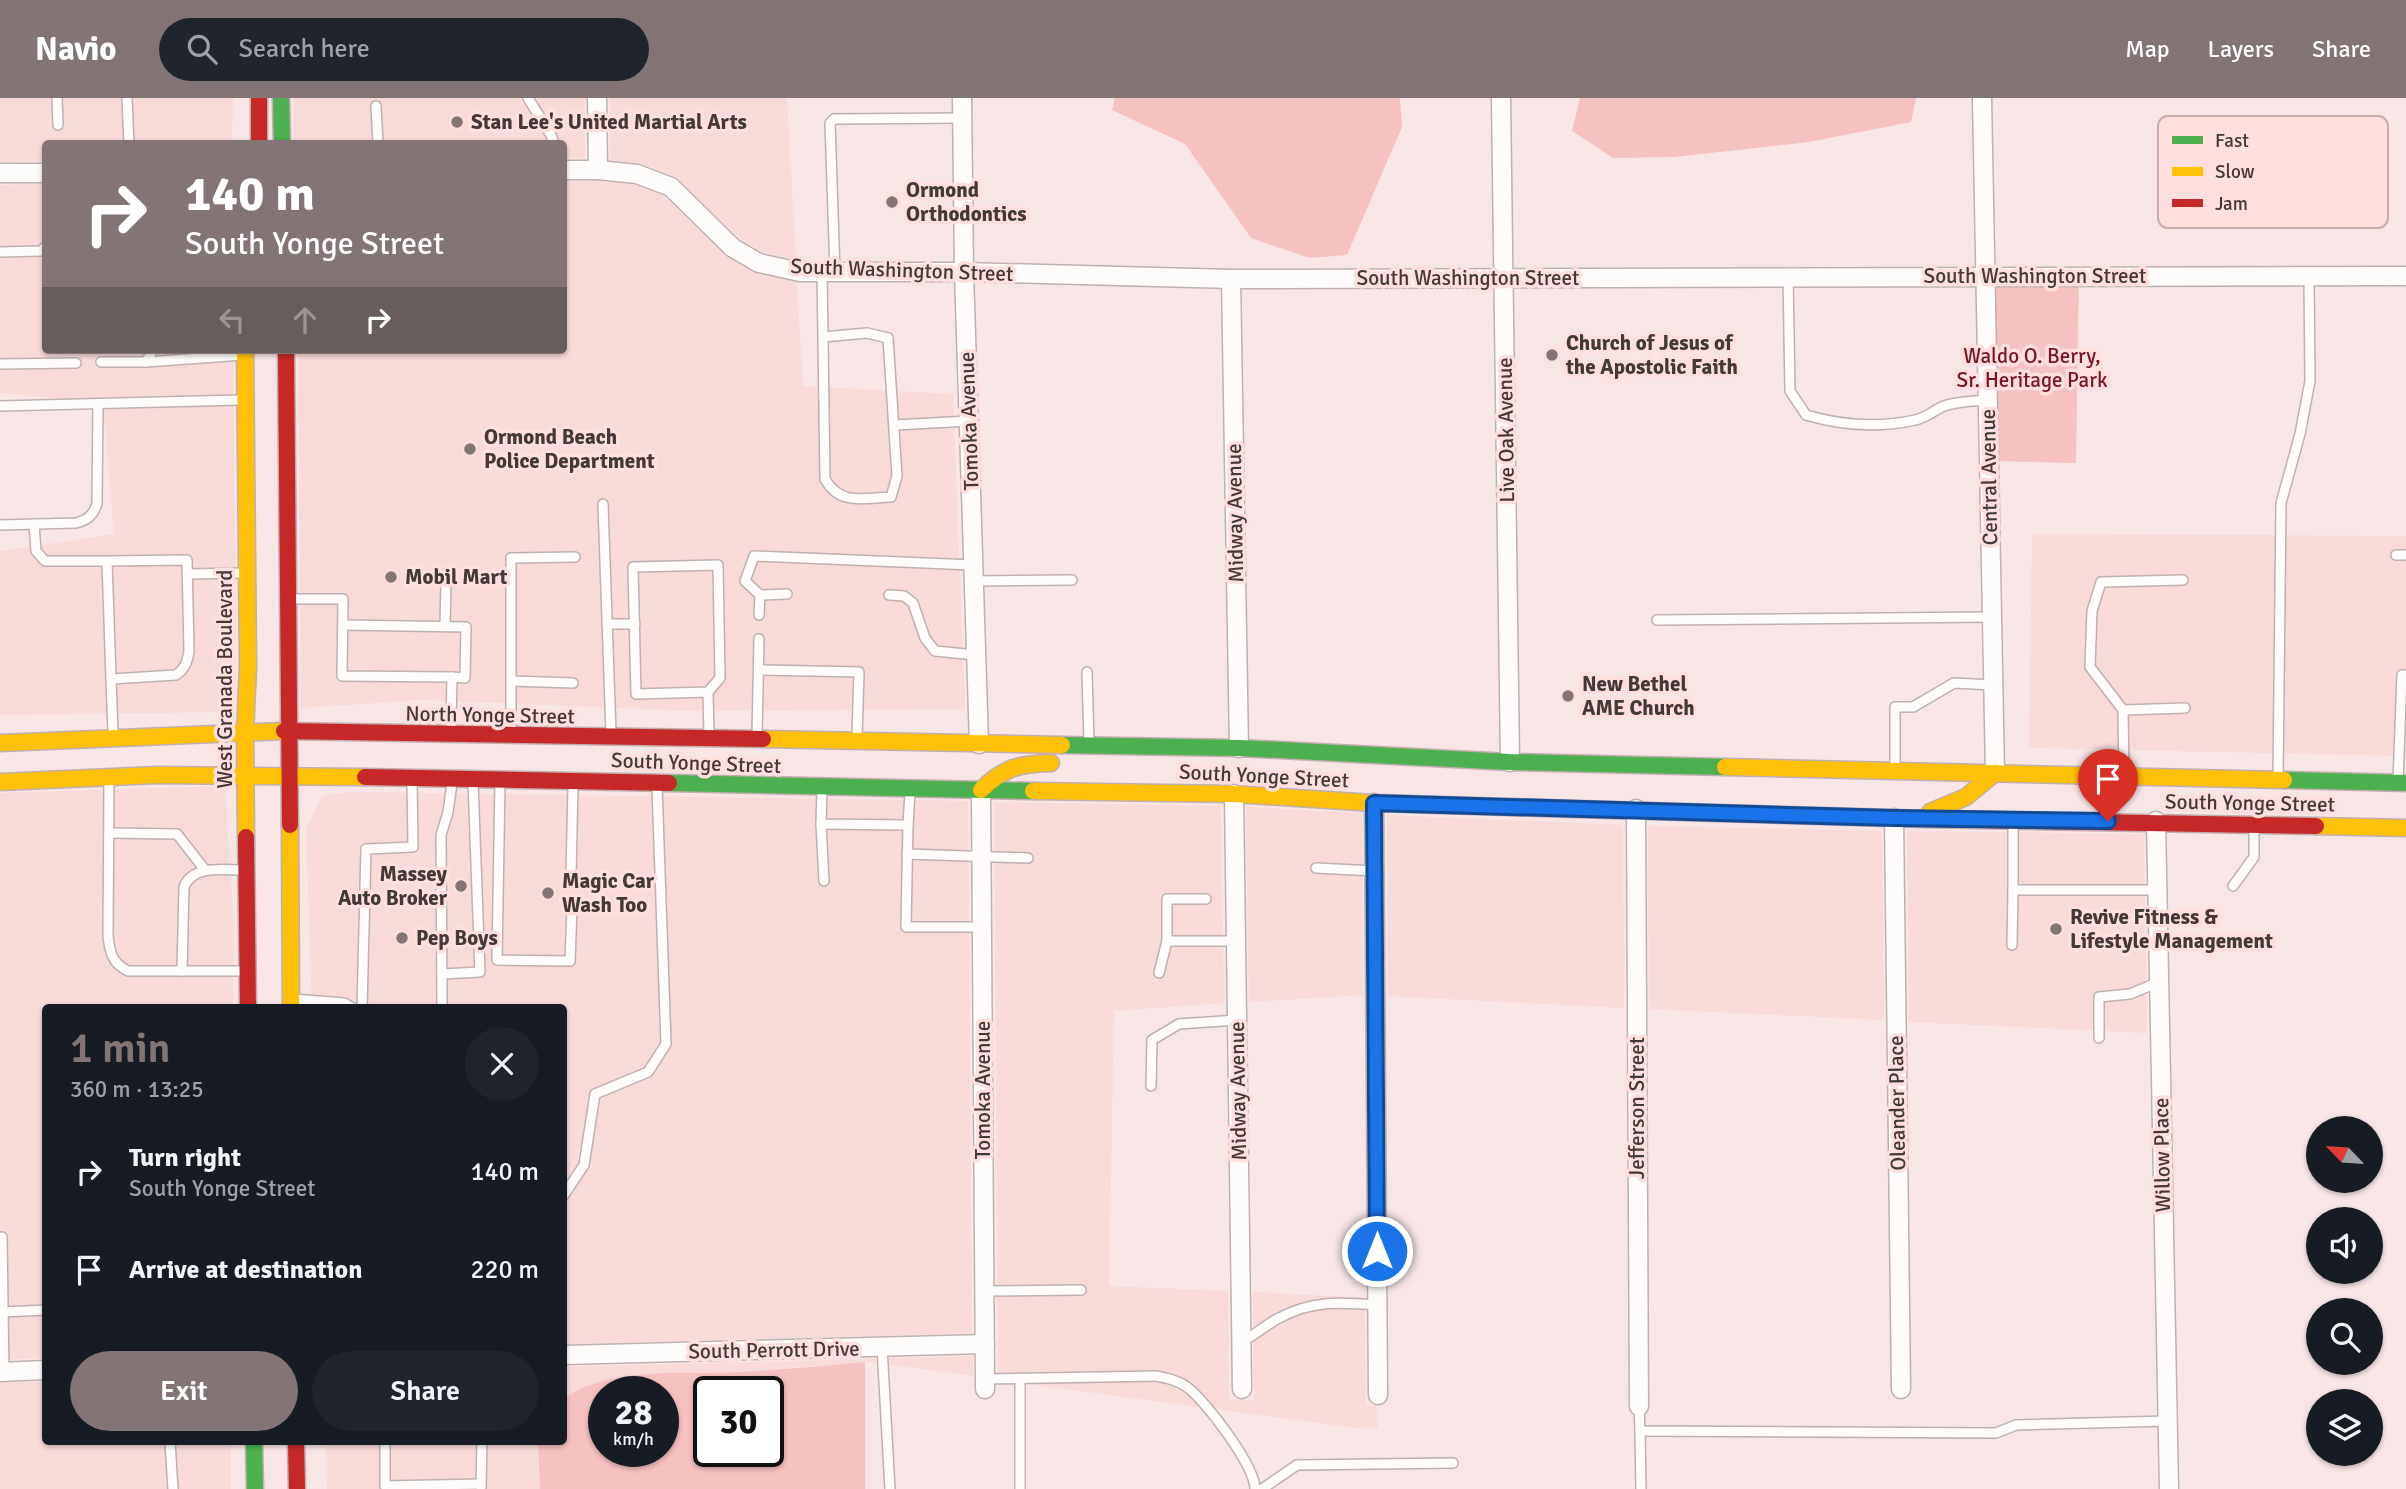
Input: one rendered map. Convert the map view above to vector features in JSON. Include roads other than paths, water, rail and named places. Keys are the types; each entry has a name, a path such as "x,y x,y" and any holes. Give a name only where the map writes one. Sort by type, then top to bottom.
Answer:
{"main road":[{"path":"244,140 245,98"},
{"path":"259,98 259,140"},
{"path":"281,98 282,140"},
{"name":"West Granada Boulevard","path":"245,354 248,1004"},
{"path":"286,354 291,1003"},
{"name":"North Yonge Street","path":"0,743 288,731 979,744"},
{"name":"South Yonge Street","path":"979,744 1239,748 1510,762 2402,783"},
{"path":"1110,762 1152,761 1172,748"},
{"path":"981,790 998,773 1014,764 1069,763"},
{"path":"1915,818 1965,800 1995,773"},
{"path":"0,782 245,775"},
{"name":"South Yonge Street","path":"245,775 1234,794 1374,803 1894,818 2156,821 2406,828"},
{"path":"254,1445 254,1489"},
{"path":"296,1445 297,1489"}],"street":[{"path":"597,98 598,170"},
{"name":"Tomoka Avenue","path":"962,98 964,272 979,744"},
{"name":"Live Oak Avenue","path":"1501,98 1510,762"},
{"name":"Central Avenue","path":"1982,98 1995,773"},
{"name":"South Washington Street","path":"567,170 637,174 671,187 733,248 760,263 800,271 1231,279 2406,275"},
{"path":"0,173 42,173"},
{"name":"Midway Avenue","path":"1231,279 1239,748"},
{"name":"Tomoka Avenue","path":"981,790 986,1384"},
{"name":"Midway Avenue","path":"1234,794 1242,1389"},
{"path":"1374,803 1378,1395"},
{"name":"Jefferson Street","path":"1636,809 1639,1406"},
{"name":"Oleander Place","path":"1894,818 1901,1389"},
{"name":"Willow Place","path":"2156,821 2169,1489"},
{"name":"South Perrott Drive","path":"567,1355 985,1344"},
{"path":"2,1372 42,1370"}],"lane":[{"path":"57,98 58,125"},
{"path":"127,98 129,140"},
{"path":"528,98 553,140"},
{"path":"376,106 378,140"},
{"path":"823,337 867,333 888,338 897,476 891,497 846,498 832,492 825,479 823,337 829,272 830,124 834,119 962,118"},
{"path":"0,252 42,250"},
{"path":"1788,276 1790,391 1806,415 1828,422 1895,424 1918,420 1944,406 1964,401 1988,400"},
{"path":"2278,780 2281,503 2300,434 2310,381 2309,276"},
{"path":"146,362 151,354"},
{"path":"101,362 146,362 225,354"},
{"path":"0,364 76,362"},
{"path":"0,406 246,400"},
{"path":"0,525 84,521 94,512 97,504 98,404"},
{"path":"895,425 969,421"},
{"path":"603,504 611,738"},
{"path":"34,524 36,551 45,561 187,560 189,652 184,667 176,675 111,679"},
{"path":"787,594 760,595 745,581 754,556 1072,580"},
{"path":"511,736 511,558 575,557"},
{"path":"107,561 113,739"},
{"path":"708,692 636,694 633,567 718,565 720,678 708,692 709,740"},
{"path":"187,575 247,573"},
{"path":"2124,776 2123,710 2090,667 2092,611 2101,582 2183,580"},
{"path":"445,626 446,583"},
{"path":"759,615 760,595"},
{"path":"889,595 904,596 913,603 925,638 935,651 976,655"},
{"path":"289,599 343,599 342,676 465,678 466,627 343,625"},
{"path":"1657,620 1992,617"},
{"path":"607,624 635,624"},
{"path":"757,740 759,639"},
{"path":"758,670 859,672 857,742"},
{"path":"1087,671 1089,746"},
{"path":"2402,783 2402,675 2406,675"},
{"path":"451,736 452,677"},
{"path":"511,681 573,683"},
{"path":"1895,771 1895,707 1913,707 1954,683 1993,685"},
{"path":"2123,710 2185,708"},
{"path":"110,777 108,936 114,961 128,971 247,971"},
{"path":"362,1004 366,849 413,847 412,777"},
{"path":"442,1004 442,835 452,778"},
{"path":"442,974 480,972 473,778"},
{"path":"500,779 497,960 570,961 572,908"},
{"path":"571,877 573,780"},
{"path":"567,1190 584,1164 595,1094 649,1072 666,1044 657,783"},
{"path":"822,788 824,881"},
{"path":"910,789 906,926 982,927"},
{"path":"2012,945 2014,820"},
{"path":"821,824 908,825"},
{"path":"2233,886 2254,857 2253,824"},
{"path":"109,833 177,834 205,870"},
{"path":"907,854 1028,858"},
{"path":"1316,868 1375,871"},
{"path":"182,971 184,887 187,879 205,870 247,870"},
{"path":"2013,890 2157,890"},
{"path":"1159,973 1167,941 1167,899 1206,899"},
{"path":"1167,941 1236,941"},
{"path":"2099,1038 2099,997 2130,994 2159,982"},
{"path":"291,1003 346,1004"},
{"path":"1151,1086 1152,1040 1179,1024 1237,1020"},
{"path":"2,1237 2,1372"},
{"path":"985,1291 1082,1290"},
{"path":"1241,1342 1257,1334 1276,1319 1302,1307 1326,1302 1378,1305"},
{"path":"3,1312 42,1310"},
{"path":"882,1347 890,1489"},
{"path":"986,1384 1020,1378 1156,1376 1172,1379 1188,1387 1206,1406 1249,1465 1255,1489"},
{"path":"1020,1378 1020,1489"},
{"path":"1639,1406 1641,1489"},
{"path":"1640,1430 1996,1433 2016,1425 2168,1421"},
{"path":"170,1445 173,1489"},
{"path":"385,1445 385,1486 481,1487 482,1445"},
{"path":"1262,1489 1297,1465 1453,1463"}],"place":[{"name":"Stan Lee's United Martial Arts","path":"457,122"},
{"name":"Ormond Orthodontics","path":"892,202"},
{"name":"Church of Jesus of the Apostolic Faith","path":"1552,355"},
{"name":"Ormond Beach Police Department","path":"470,449"},
{"name":"Mobil Mart","path":"391,577"},
{"name":"New Bethel AME Church","path":"1568,696"},
{"name":"Massey Auto Broker","path":"461,886"},
{"name":"Magic Car Wash Too","path":"548,893"},
{"name":"Revive Fitness & Lifestyle Management","path":"2056,929"},
{"name":"Pep Boys","path":"402,938"}],"park label":[{"name":"Waldo O. Berry, Sr. Heritage Park","path":"2032,368"}]}
